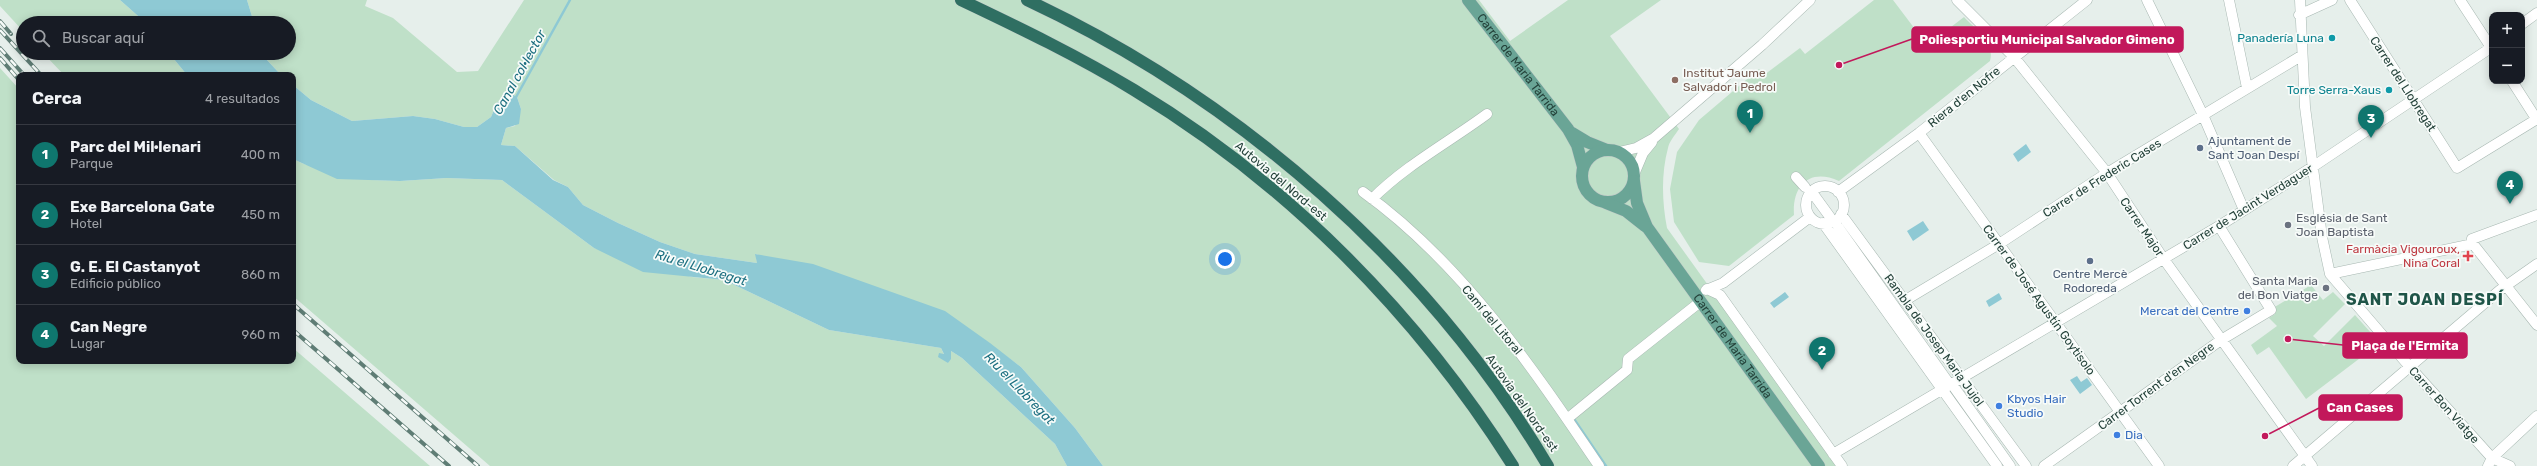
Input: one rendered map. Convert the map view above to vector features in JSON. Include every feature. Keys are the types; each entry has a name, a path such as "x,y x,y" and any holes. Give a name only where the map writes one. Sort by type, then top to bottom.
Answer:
{"highway":[{"name":"Autovia del Nord-est","path":"961,0 1034,34 1136,91 1249,170 1316,228 1394,307 1436,357 1488,425 1513,466"},
{"name":"Autovia del Nord-est","path":"1027,0 1149,66 1214,109 1283,162 1346,217 1411,284 1454,334 1512,411 1548,466"},
{"path":"1512,411 1555,466"},
{"path":"1488,425 1507,466"}],"main road":[{"name":"Carrer de Maria Tarrida","path":"1468,0 1568,129 1577,145 1583,167"},
{"name":"Carrer de Maria Tarrida","path":"1568,129 1587,142 1613,151"},
{"path":"1613,151 1628,159 1634,176 1631,190 1624,197 1615,202 1605,202 1594,198 1586,190 1582,179 1583,167 1592,155 1613,151"},
{"name":"Carrer de Maria Tarrida","path":"1634,176 1637,203 1647,227 1819,466"},
{"name":"Carrer de Maria Tarrida","path":"1605,202 1626,211 1647,227"}],"street":[{"path":"1613,151 1636,148 1654,138 1762,45 1810,0"},
{"name":"Carrer Major","path":"1957,0 2014,57 2107,174 2163,258 2304,457 2312,466"},
{"name":"Riera d'en Nofre","path":"1838,192 1919,133 2087,0"},
{"path":"2147,0 2203,115 2244,210"},
{"path":"2229,0 2246,88"},
{"name":"Carrer Bon Viatge","path":"2300,0 2299,14 2304,107 2314,166 2322,237 2330,274 2490,462 2510,466"},
{"path":"2299,14 2332,0"},
{"name":"Carrer del Llobregat","path":"2350,0 2412,100 2457,168 2537,119"},
{"path":"2460,0 2489,44"},
{"path":"2525,22 2537,13"},
{"name":"Carrer de Jacint Verdaguer","path":"1833,454 2219,226 2314,166 2489,50"},
{"name":"Carrer de Frederic Cases","path":"1904,301 1999,244 2107,174 2246,88 2301,56"},
{"path":"2514,84 2537,119"},
{"name":"Camí del Litoral","path":"1487,114 1442,143 1386,185 1368,196 1406,225 1472,294 1508,336 1599,466"},
{"name":"Carrer de José Agustín Goytisolo","path":"1919,133 2056,321 2119,413 2158,466"},
{"path":"1634,176 1641,155 1654,138"},
{"path":"1796,177 1805,187"},
{"path":"1822,186 1828,186 1838,192 1844,202 1841,214 1834,222 1810,216 1806,202 1812,191 1822,186"},
{"name":"Rambla de Josep Maria Jujol","path":"1814,195 1826,220 1941,390 1997,466"},
{"name":"Rambla de Josep Maria Jujol","path":"1841,214 2026,466"},
{"path":"2537,215 2472,239 2473,244 2537,325"},
{"path":"1567,419 1627,370 1628,359 1697,297 1707,289 1723,283 1810,216"},
{"name":"Carrer Torrent d'en Negre","path":"2044,466 2221,340 2271,310 2219,226"},
{"name":"Rambla de Josep Maria Jujol","path":"1838,227 2010,466"},
{"path":"2330,274 2473,244"},
{"path":"2293,466 2408,366 2505,285 2537,264"},
{"name":"Carrer de Maria Tarrida","path":"1720,295 1723,283"},
{"name":"Carrer de Maria Tarrida","path":"1707,289 1720,295 1842,466"},
{"path":"2490,462 2537,416"}],"green space":[{"path":"0,0 120,0 138,16 16,16 16,23 0,6"},
{"path":"247,0 367,0 365,6 393,18 457,72 478,71 524,0 1479,0 1510,41 1568,0 1661,0 1610,36 1679,129 1672,138 1664,168 1663,198 1667,228 1838,466 1103,466 1075,428 1021,367 969,329 756,254 757,263 695,254 660,242 618,223 583,205 568,187 554,180 515,146 501,145 506,128 515,126 521,109 517,97 510,93 497,103 491,117 477,127 464,127 435,119 413,116 352,121 311,100 296,88 296,72 278,72 267,60 296,60 296,16 252,16"},
{"path":"1874,0 1893,0 1927,45 1925,47 1964,17 1987,42 1991,54 1990,61 1839,181 1829,177 1819,177 1811,178 1805,182 1796,195 1794,215 1729,266 1699,262 1674,222 1670,189 1677,152 1699,120 1759,69 1764,75 1800,48 1805,54"},
{"path":"50,60 175,60 185,72 61,72"},
{"path":"0,68 16,86 16,364 296,364 296,351 430,466 0,466"},
{"path":"296,160 304,164 371,180 400,181 447,178 502,180 594,248 692,277 724,280 829,330 941,348 948,363 951,351 962,358 1055,444 1067,466 490,466 296,299"},
{"path":"2311,285 2323,300 2333,292 2345,304 2313,336 2324,346 2355,315 2380,343 2306,399 2269,347 2257,355 2251,345 2277,326 2269,318 2275,314 2273,308"}],"water":[{"path":"120,0 247,0 252,16 138,16"},
{"path":"175,60 267,60 278,72 185,72"},
{"name":"Riu el Llobregat","path":"296,88 311,100 352,121 413,116 435,119 464,127 477,127 491,117 497,103 510,93 517,97 521,109 519,124 506,128 501,145 515,146 553,180 568,187 583,205 660,242 695,254 757,263 755,254 813,264 945,311 1021,367 1075,428 1103,466 1067,466 1055,444 962,358 951,351 951,359 948,363 938,357 939,353 944,354 941,348 829,330 724,280 643,272 594,248 502,180 447,178 400,181 337,179 296,160"},
{"path":"2026,144 2031,152 2018,162 2013,154"},
{"path":"1923,221 1929,230 1913,241 1907,231"},
{"path":"1785,292 1789,297 1774,308 1770,303"},
{"path":"1999,293 2002,299 1989,307 1986,301"},
{"path":"2077,376 2081,382 2087,378 2092,385 2080,394 2070,380"}],"waterway":[{"name":"Canal col·lector","path":"515,99 570,0"},
{"path":"1574,419 1606,466"}],"railway":[{"path":"0,21 11,34"},
{"path":"0,30 16,48"},
{"path":"0,48 21,72"},
{"path":"0,58 16,77"},
{"path":"27,60 38,72"},
{"path":"296,307 478,466"},
{"path":"296,333 449,466"}],"place":[{"name":"Panadería Luna","path":"2332,38"},
{"name":"Poliesportiu Municipal Salvador Gimeno","path":"1839,65"},
{"name":"Institut Jaume Salvador i Pedrol","path":"1675,80"},
{"name":"Torre Serra-Xaus","path":"2389,90"},
{"name":"Parc del Mil·lenari","path":"1750,133"},
{"name":"G. E. El Castanyot","path":"2371,138"},
{"name":"Ajuntament de Sant Joan Despí","path":"2200,148"},
{"name":"Can Negre","path":"2510,204"},
{"name":"Església de Sant Joan Baptista","path":"2288,225"},
{"name":"Farmàcia Vigouroux, Nina Coral","path":"2468,256"},
{"name":"Centre Mercè Rodoreda","path":"2090,261"},
{"name":"Santa Maria del Bon Viatge","path":"2326,288"},
{"name":"Mercat del Centre","path":"2247,311"},
{"name":"Plaça de l'Ermita","path":"2288,339"},
{"name":"Exe Barcelona Gate","path":"1822,370"},
{"name":"Kbyos Hair Studio","path":"1999,406"},
{"name":"Dia","path":"2117,435"},
{"name":"Can Cases","path":"2265,436"}],"district":[{"name":"SANT JOAN DESPÍ","path":"2425,299"}]}
